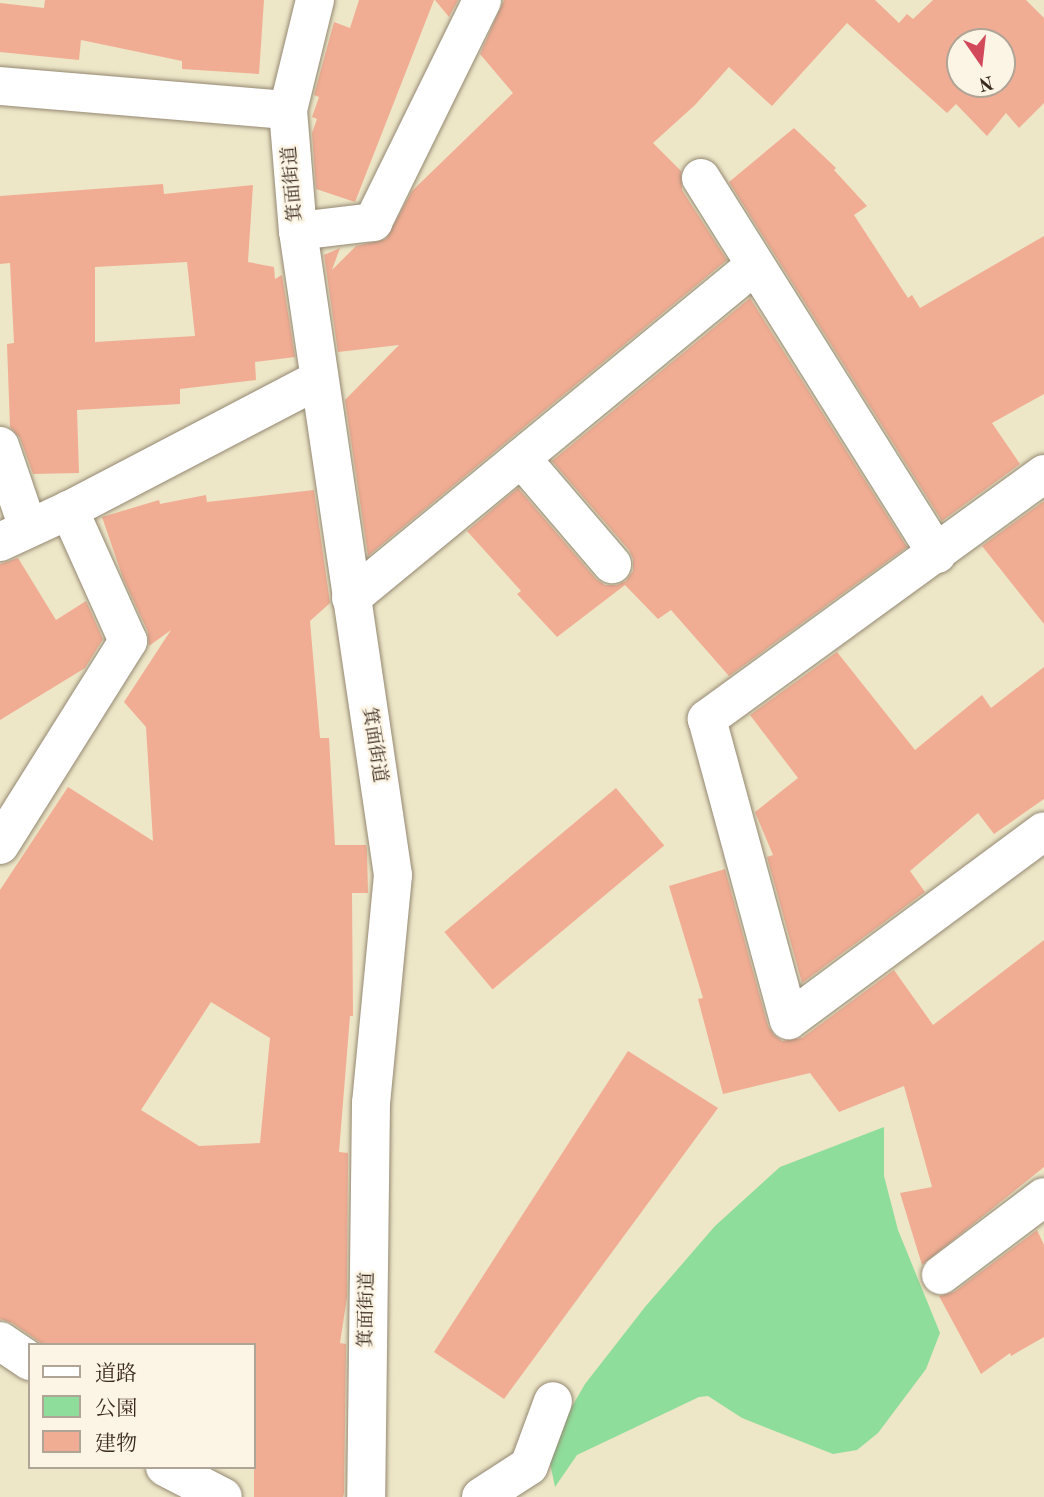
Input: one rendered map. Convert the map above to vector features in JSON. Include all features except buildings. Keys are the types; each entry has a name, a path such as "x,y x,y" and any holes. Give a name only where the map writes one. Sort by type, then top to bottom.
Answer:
{"street":[{"name":"箕面街道","path":"315,0 288,110 298,231 393,875 371,1103 366,1497"},
{"path":"298,231 373,222 482,0"},
{"path":"0,86 288,110"},
{"path":"701,178 937,555"},
{"path":"351,598 754,266"},
{"path":"0,446 14,535 69,510 318,380"},
{"path":"521,458 612,564"},
{"path":"1044,474 937,555 707,719 789,1020 1044,831"},
{"path":"0,845 128,641 69,510"},
{"path":"941,1275 1044,1197"},
{"path":"0,1342 28,1360"},
{"path":"481,1497 529,1466 554,1401"},
{"path":"169,1469 223,1497"}],"green space":[{"path":"884,1127 884,1176 898,1230 940,1333 926,1369 878,1433 857,1450 833,1454 742,1418 708,1396 699,1397 577,1455 555,1487 549,1458 559,1429 585,1384 645,1307 715,1226 780,1167"}]}
